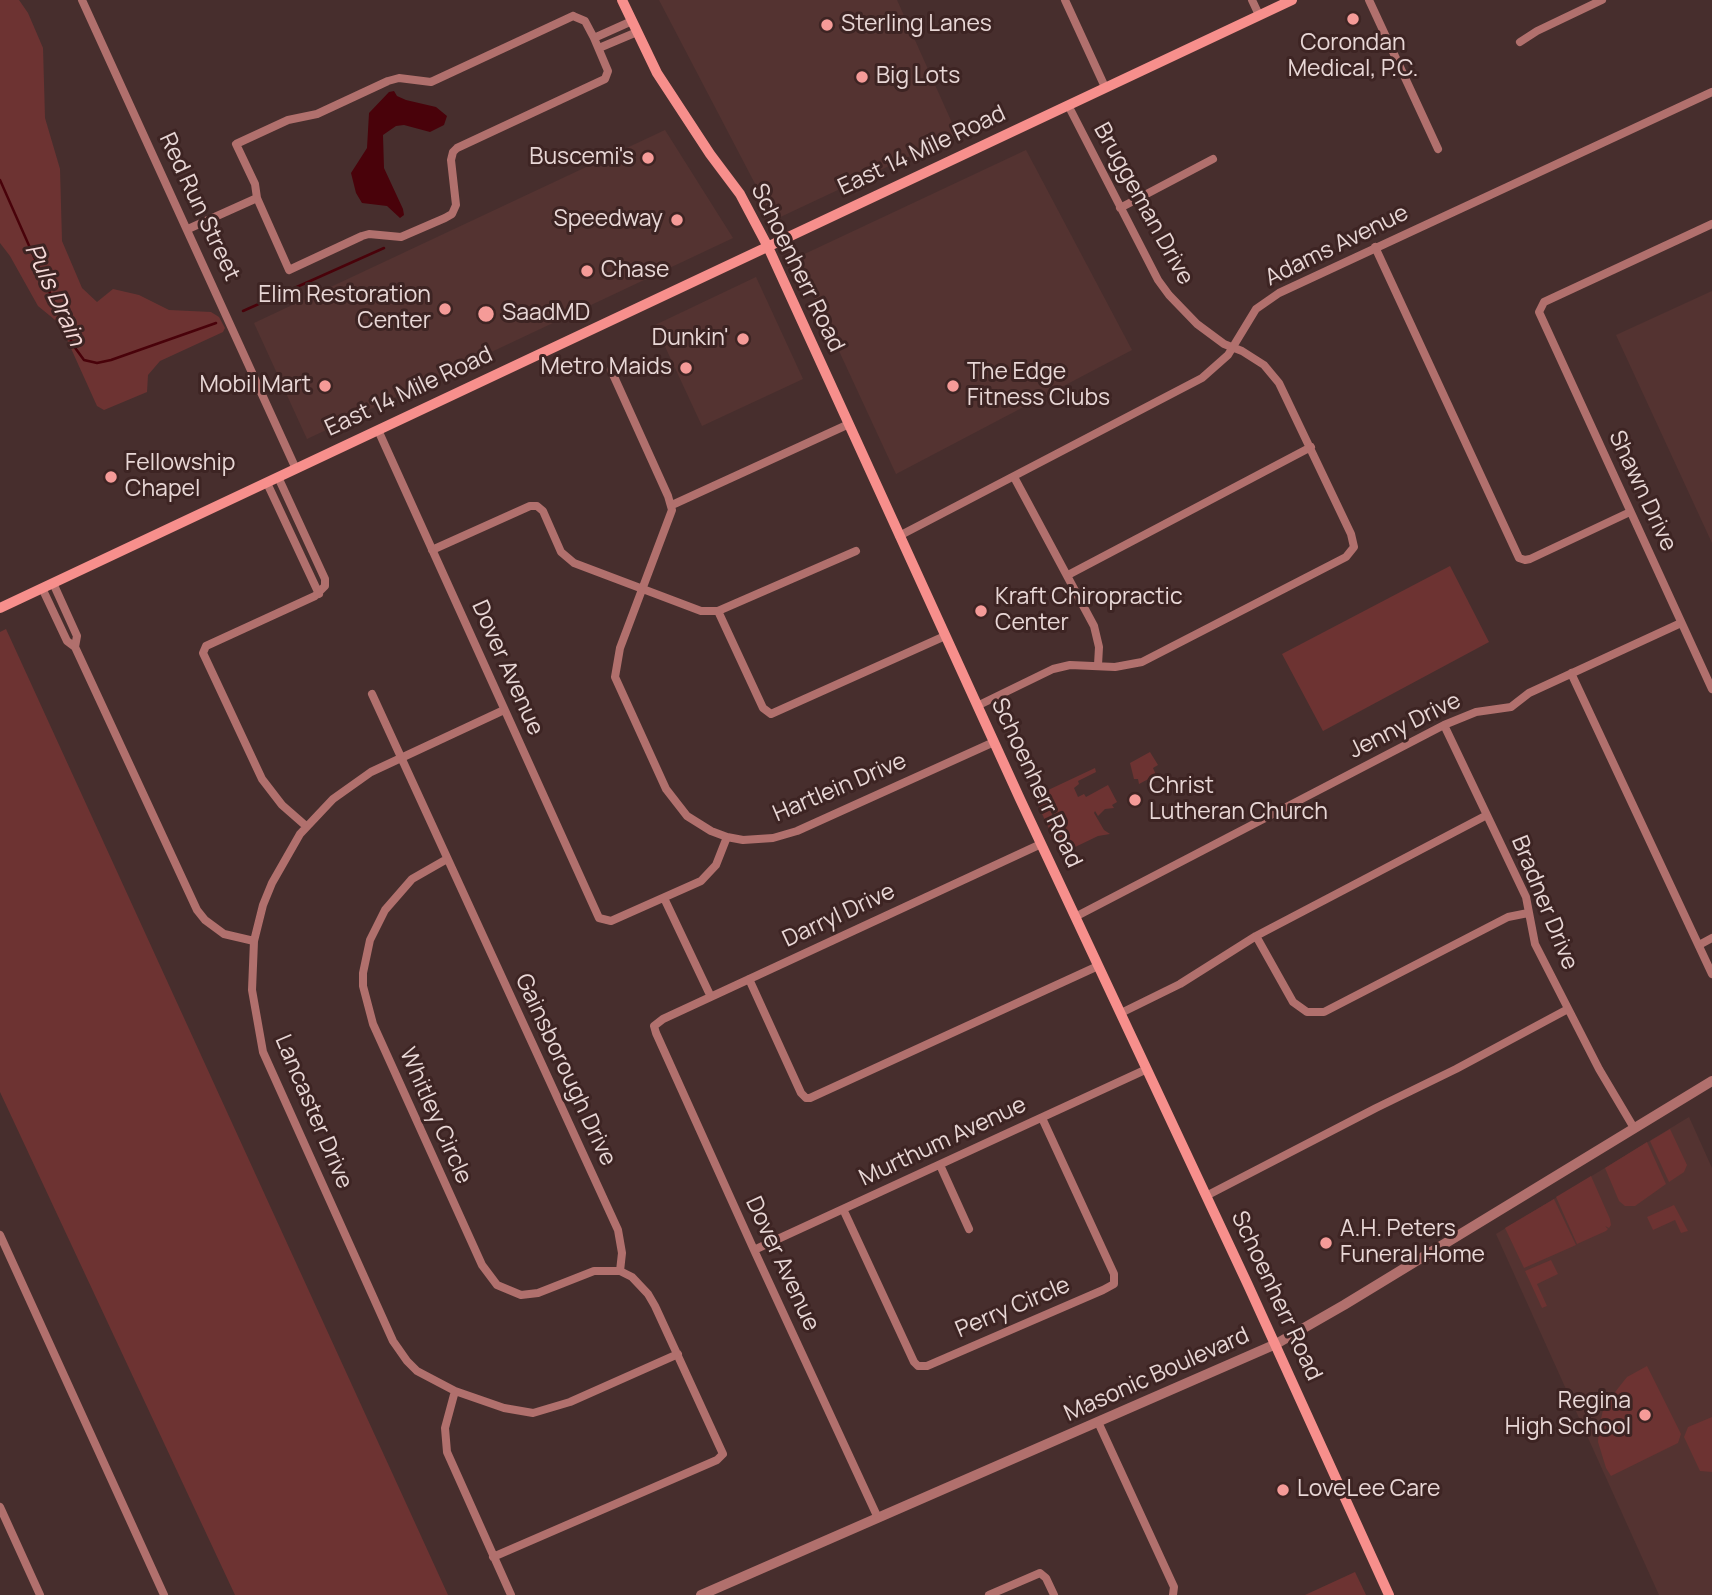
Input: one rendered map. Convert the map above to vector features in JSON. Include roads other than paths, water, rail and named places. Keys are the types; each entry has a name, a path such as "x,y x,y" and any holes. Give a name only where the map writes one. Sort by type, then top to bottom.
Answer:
{"main road":[{"name":"Schoenherr Road","path":"622,0 667,89 740,194 768,247 977,706 1276,1344 1390,1595"},
{"name":"East 14 Mile Road","path":"0,608 1292,0"}],"street":[{"name":"Red Run Street","path":"82,0 296,469"},
{"path":"1065,0 1105,88"},
{"path":"1252,0 1259,15"},
{"path":"1369,0 1438,149"},
{"path":"1520,42 1602,0"},
{"path":"573,16 585,21 597,43 608,71 608,75 600,82 453,152 451,160 456,205 452,214 401,237 369,234 362,236 289,270 236,144 288,120 317,114 394,79 431,82 573,16"},
{"path":"597,43 632,21"},
{"path":"597,43 637,32"},
{"name":"Adams Avenue","path":"899,536 1202,378 1222,362 1256,309 1289,287 1712,92"},
{"name":"Bruggeman Drive","path":"1068,105 1158,280 1169,295 1196,324 1264,365 1279,383 1354,540 1354,547 1346,557 1150,658 1115,667 1098,665"},
{"path":"1120,208 1213,159"},
{"path":"188,229 257,198"},
{"name":"Shawn Drive","path":"1712,224 1544,302 1539,308 1712,689"},
{"path":"1375,247 1511,542 1522,559 1530,559 1630,512"},
{"path":"611,370 671,505 671,513 616,662 615,677 671,798 698,824 727,837 722,854 707,876 664,898 711,997"},
{"path":"671,505 849,424"},
{"name":"Dover Avenue","path":"378,430 597,914 603,920 611,920 664,898"},
{"path":"1068,575 1311,447"},
{"path":"278,477 325,579 325,586 318,594 209,644 203,653 262,779 282,804 306,826"},
{"path":"977,706 1053,668 1098,665 1098,636 1014,477"},
{"path":"267,482 318,594"},
{"path":"432,550 530,506 537,506 543,511 561,552 569,560 701,611 719,611 856,551"},
{"path":"53,583 77,636 75,647"},
{"path":"42,588 66,641 75,647 197,910 205,920 224,934 254,941"},
{"path":"719,611 763,708 768,713 945,636"},
{"name":"Jenny Drive","path":"1075,917 1444,724 1476,712 1511,708 1529,692 1681,622"},
{"path":"1571,673 1712,974"},
{"name":"Gainsborough Drive","path":"372,694 618,1230 622,1253 620,1271"},
{"name":"Lancaster Drive","path":"504,710 401,757 352,784 306,826 292,845 263,905 254,941 251,974 256,1024 263,1052 393,1341 417,1371 455,1391 519,1412 546,1411 678,1354"},
{"name":"Bradner Drive","path":"1444,724 1526,897 1535,944 1634,1128"},
{"name":"Hartlein Drive","path":"727,837 756,840 786,835 994,741"},
{"path":"1121,1013 1180,984 1256,936 1487,814"},
{"name":"Darryl Drive","path":"654,1026 659,1021 1041,844"},
{"name":"Whitley Circle","path":"447,859 412,879 394,897 376,924 363,973 367,1007 373,1024 482,1265 496,1285 512,1293 529,1295 594,1270 620,1271"},
{"path":"1256,936 1293,1002 1307,1012 1324,1012 1508,917 1528,913"},
{"path":"1699,945 1712,938"},
{"path":"749,979 801,1093 806,1098 814,1097 1098,966"},
{"path":"1206,1196 1568,1009"},
{"name":"Dover Avenue","path":"654,1026 878,1518"},
{"name":"Murthum Avenue","path":"754,1250 1147,1069"},
{"name":"Masonic Boulevard","path":"701,1595 716,1592 1276,1344 1712,1080"},
{"name":"Perry Circle","path":"843,1209 918,1366 935,1363 1103,1290 1114,1284 1114,1274 1041,1118"},
{"path":"940,1165 969,1229"},
{"path":"0,1235 164,1595"},
{"path":"494,1557 717,1460 723,1454 649,1294 632,1277 620,1271"},
{"path":"455,1391 445,1428 447,1452 511,1595"},
{"path":"1098,1422 1174,1587 1173,1594"},
{"path":"0,1507 40,1595"},
{"path":"989,1595 1040,1573 1046,1578 1054,1595"}],"waterway":[{"name":"Puls Drain","path":"0,180 73,345 84,360 97,363 111,360 216,323"},
{"name":"Puls Drain","path":"243,311 384,248"}],"place":[{"name":"Corondan Medical, P.C.","path":"1353,19"},
{"name":"Sterling Lanes","path":"827,25"},
{"name":"Big Lots","path":"862,77"},
{"name":"Buscemi's","path":"648,158"},
{"name":"Speedway","path":"677,220"},
{"name":"Chase","path":"587,271"},
{"name":"Elim Restoration Center","path":"445,309"},
{"name":"SaadMD","path":"486,314"},
{"name":"Dunkin'","path":"743,339"},
{"name":"Metro Maids","path":"686,368"},
{"name":"Mobil Mart","path":"325,386"},
{"name":"The Edge Fitness Clubs","path":"953,386"},
{"name":"Fellowship Chapel","path":"111,477"},
{"name":"Kraft Chiropractic Center","path":"981,611"},
{"name":"Christ Lutheran Church","path":"1135,800"},
{"name":"A.H. Peters Funeral Home","path":"1326,1243"},
{"name":"Regina High School","path":"1645,1415"},
{"name":"LoveLee Care","path":"1283,1490"}]}
